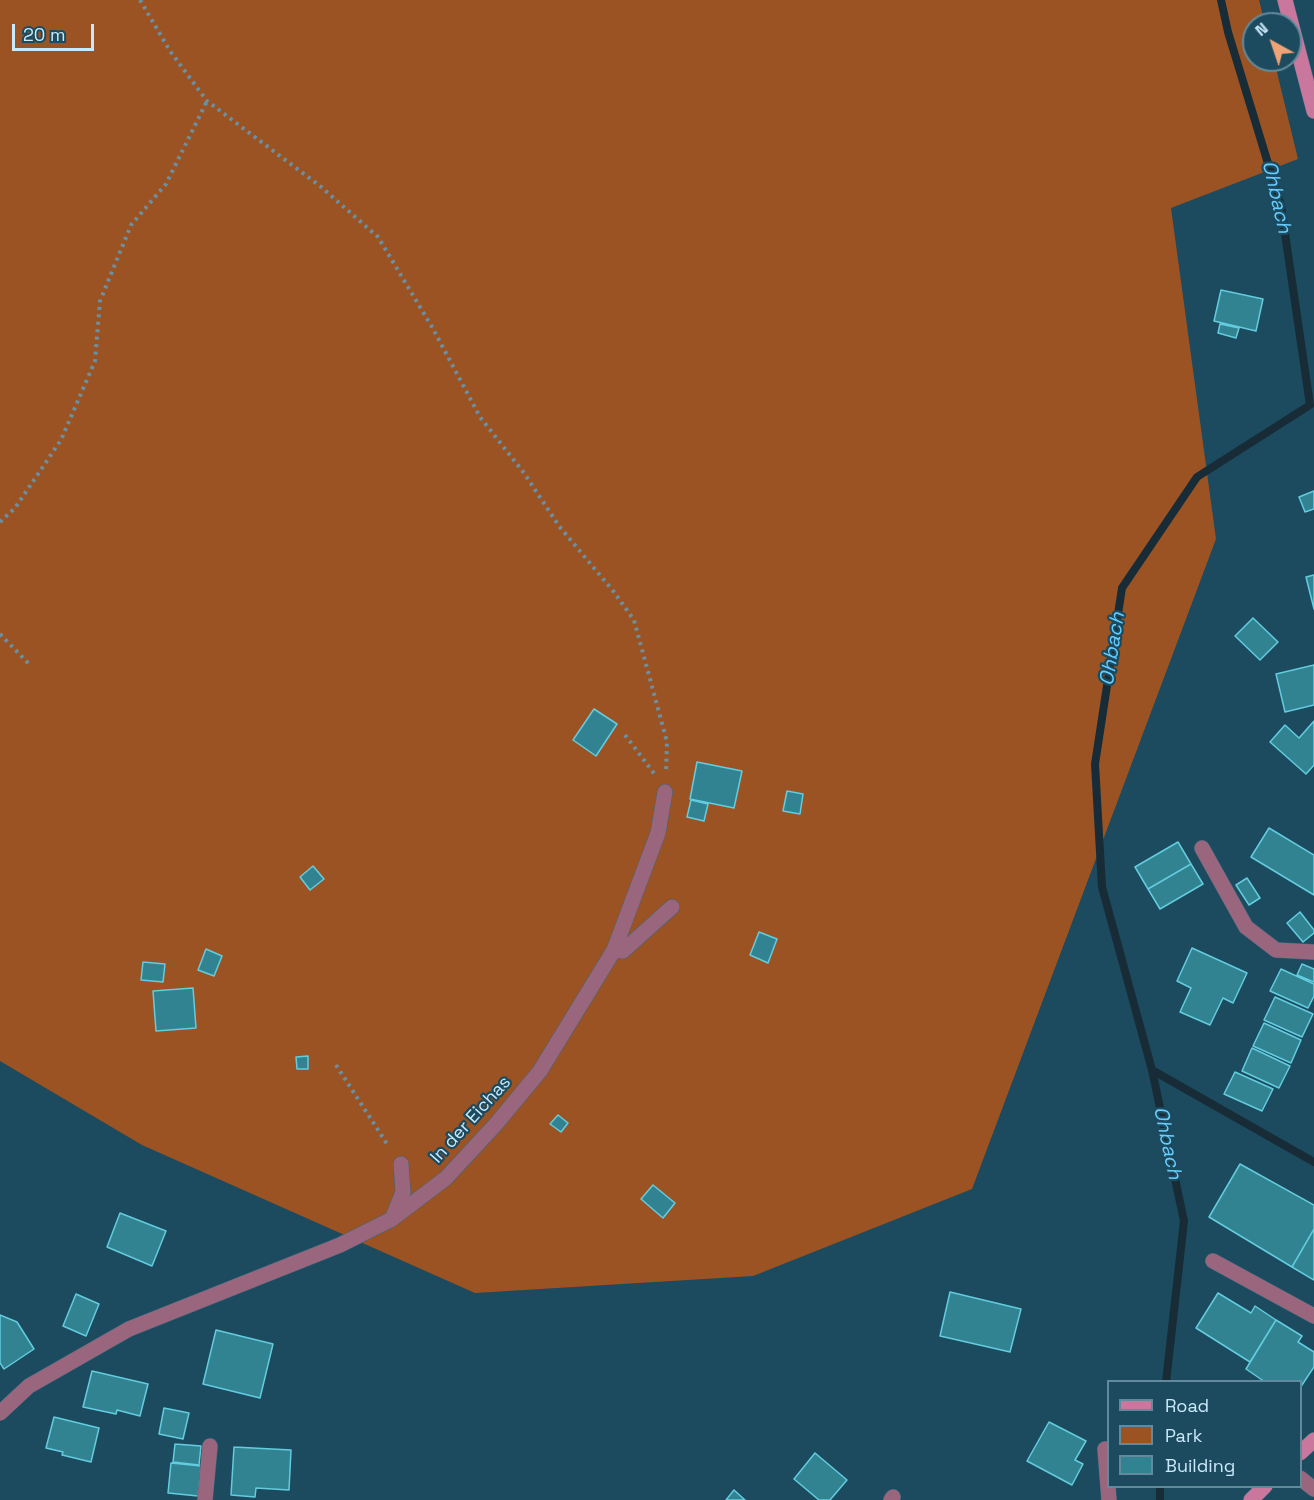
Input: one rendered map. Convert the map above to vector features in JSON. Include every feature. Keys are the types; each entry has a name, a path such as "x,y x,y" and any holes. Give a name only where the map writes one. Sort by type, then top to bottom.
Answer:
{"main road":[{"path":"1285,0 1314,111"},
{"path":"1302,1451 1314,1440"},
{"path":"1251,1500 1263,1488"}],"street":[{"name":"In der Eichas","path":"0,1413 29,1386 129,1329 340,1245 392,1219 446,1178 496,1124 540,1071 614,950 658,832 665,792"},
{"path":"1202,848 1246,927 1276,950 1314,951"},
{"path":"614,950 623,951 672,907"},
{"path":"392,1219 403,1192 401,1164"},
{"path":"1214,1261 1314,1316"},
{"path":"205,1500 210,1446"},
{"path":"1105,1449 1107,1474"},
{"path":"1302,1480 1314,1489"}],"path":[{"path":"140,0 170,51 207,100 320,186 378,237 432,327 480,417 524,473 559,526 614,592 634,620 667,742 665,792"},
{"path":"0,522 15,508 61,440 95,361 100,301 131,225 166,184 207,100"},
{"path":"0,634 30,665"},
{"path":"625,735 650,767 665,792"},
{"path":"336,1065 401,1164"}],"green space":[{"path":"0,0 1259,0 1262,12 1242,12 1242,72 1277,72 1298,159 1171,208 1216,539 972,1189 753,1276 475,1293 142,1145 0,1061"}],"building":[{"path":"1221,290 1263,299 1256,331 1214,321"},
{"path":"1220,324 1239,328 1236,338 1218,333"},
{"path":"1314,491 1314,509 1305,512 1299,497"},
{"path":"1314,575 1314,609 1306,577"},
{"path":"1253,618 1278,642 1260,660 1235,636"},
{"path":"1314,665 1314,705 1285,712 1276,674"},
{"path":"594,709 617,724 596,756 573,740"},
{"path":"1314,721 1314,765 1306,774 1270,742 1285,725 1299,738"},
{"path":"697,762 742,771 734,808 690,799"},
{"path":"787,791 803,794 800,814 783,811"},
{"path":"691,800 708,804 704,821 687,817"},
{"path":"1269,828 1314,855 1314,895 1251,857"},
{"path":"1178,842 1191,864 1148,889 1135,867"},
{"path":"1191,864 1203,884 1160,909 1148,889"},
{"path":"313,866 324,879 310,890 300,877"},
{"path":"1247,878 1260,898 1249,905 1236,885"},
{"path":"1300,912 1314,930 1314,933 1303,942 1287,923"},
{"path":"759,932 777,939 768,963 750,955"},
{"path":"1192,948 1247,973 1233,1003 1223,998 1210,1025 1180,1012 1191,988 1177,981"},
{"path":"206,949 222,956 214,976 198,970"},
{"path":"143,962 165,964 163,982 141,980"},
{"path":"1302,964 1314,969 1314,982 1297,975"},
{"path":"1281,969 1314,984 1314,996 1308,1008 1270,991"},
{"path":"193,988 196,1028 156,1031 153,991"},
{"path":"1275,997 1313,1014 1302,1037 1264,1020"},
{"path":"1264,1023 1301,1040 1291,1063 1253,1046"},
{"path":"1252,1048 1290,1066 1279,1088 1242,1071"},
{"path":"308,1056 308,1069 297,1069 296,1057"},
{"path":"1235,1072 1273,1089 1262,1111 1224,1094"},
{"path":"558,1115 568,1123 561,1132 550,1124"},
{"path":"1240,1164 1314,1205 1314,1229 1292,1267 1209,1217"},
{"path":"653,1185 675,1203 663,1218 641,1199"},
{"path":"120,1213 166,1231 152,1266 107,1247"},
{"path":"1314,1229 1314,1280 1292,1267"},
{"path":"950,1292 1021,1309 1010,1352 940,1336"},
{"path":"1218,1293 1251,1313 1255,1306 1276,1320 1250,1362 1196,1328"},
{"path":"76,1294 99,1304 86,1336 63,1326"},
{"path":"0,1315 17,1322 34,1349 4,1369 0,1363"},
{"path":"1276,1320 1302,1336 1298,1342 1314,1352 1314,1367 1302,1385 1302,1380 1262,1380 1246,1369"},
{"path":"216,1330 273,1344 260,1398 203,1384"},
{"path":"92,1371 148,1384 140,1416 117,1410 116,1414 83,1407"},
{"path":"164,1408 189,1413 183,1439 159,1434"},
{"path":"54,1417 99,1428 91,1462 62,1455 63,1452 46,1448"},
{"path":"1049,1422 1086,1441 1075,1460 1083,1464 1072,1485 1027,1461"},
{"path":"175,1444 201,1446 199,1465 173,1462"},
{"path":"234,1447 291,1450 289,1490 256,1488 255,1497 231,1495"},
{"path":"815,1453 847,1480 830,1500 819,1500 794,1479"},
{"path":"171,1463 201,1466 198,1496 168,1493"},
{"path":"734,1490 745,1500 726,1500"}],"waterway":[{"name":"Ohbach","path":"1166,1380 1184,1221 1152,1070 1102,887 1095,764 1122,588 1197,477 1310,405 1281,206 1228,32 1221,0"},
{"path":"1152,1070 1314,1162"},
{"name":"Ohbach","path":"1160,1488 1160,1500"}]}
